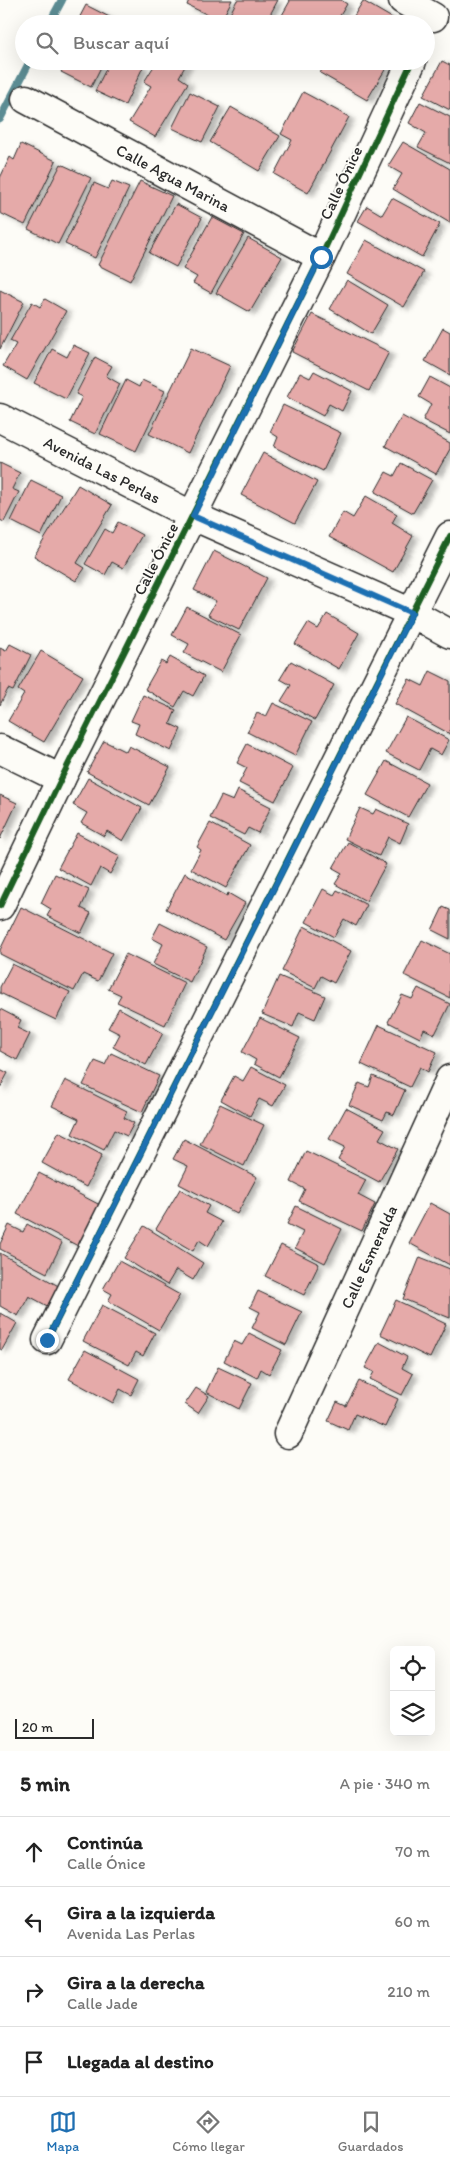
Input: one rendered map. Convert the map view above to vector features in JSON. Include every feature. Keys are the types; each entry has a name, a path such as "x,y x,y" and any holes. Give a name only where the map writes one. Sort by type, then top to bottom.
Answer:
{"street":[{"path":"403,0 431,15"},
{"name":"Calle Ónice","path":"0,906 61,779 321,257 408,70"},
{"name":"Calle Agua Marina","path":"26,99 321,257"},
{"name":"Avenida Las Perlas","path":"0,418 193,516 412,613 450,634"},
{"path":"47,1340 450,536"},
{"path":"0,749 61,779"},
{"name":"Calle Esmeralda","path":"288,1434 450,1079"}],"building":[{"path":"189,0 232,0 224,15 208,15 187,5"},
{"path":"237,0 278,0 270,15 230,15"},
{"path":"288,0 341,0 347,4 340,15 282,15 290,1"},
{"path":"363,1 387,15 354,15"},
{"path":"86,5 105,15 81,15"},
{"path":"442,61 450,65 450,110 423,96"},
{"path":"62,70 100,70 91,87 61,72"},
{"path":"106,70 142,70 125,105 95,91"},
{"path":"151,70 183,70 179,77 188,83 155,137 129,122 151,86 144,82"},
{"path":"322,70 385,70 367,100 320,73"},
{"path":"190,92 220,107 202,142 172,128"},
{"path":"303,92 349,117 308,193 274,174 292,140 281,134"},
{"path":"420,102 450,117 450,163 418,147 426,133 409,123"},
{"path":"231,107 280,136 259,171 210,142"},
{"path":"403,142 450,169 450,223 393,189 402,174 388,166"},
{"path":"21,144 56,161 25,225 0,213 0,178 10,157 14,160"},
{"path":"61,164 91,178 58,244 28,229"},
{"path":"112,181 129,188 95,258 65,244 94,183 108,189"},
{"path":"140,181 172,196 130,281 98,265"},
{"path":"392,198 440,224 422,257 358,221 367,206 382,215"},
{"path":"176,204 202,218 176,267 149,253"},
{"path":"212,217 244,234 211,293 193,283 197,277 183,269"},
{"path":"248,238 282,257 250,312 216,293"},
{"path":"366,240 424,272 404,307 347,274"},
{"path":"347,280 388,305 371,334 330,309"},
{"path":"0,290 24,302 0,349"},
{"path":"45,299 66,311 27,380 3,366 16,344 10,341 32,302 40,307"},
{"path":"312,314 389,352 369,391 292,352"},
{"path":"443,328 450,332 450,375 425,361"},
{"path":"73,345 90,353 66,399 34,383 52,349 67,357"},
{"path":"191,348 230,366 188,453 149,434"},
{"path":"95,357 112,366 106,376 120,384 95,434 70,422 82,397 76,394"},
{"path":"314,371 352,391 342,411 329,404 323,416 287,397 300,373 310,378"},
{"path":"430,377 450,388 450,434 423,420 431,404 419,397"},
{"path":"126,380 139,387 142,380 165,391 136,451 100,434"},
{"path":"283,405 341,433 323,471 274,447 278,437 270,432"},
{"path":"402,416 450,443 450,449 436,474 385,446"},
{"path":"263,453 317,482 295,523 241,495"},
{"path":"0,463 20,473 12,489 19,492 4,522 0,520"},
{"path":"401,463 432,480 413,513 375,492 386,472 394,476"},
{"path":"31,480 61,495 41,536 11,521"},
{"path":"78,485 112,505 77,563 85,568 76,581 34,556"},
{"path":"366,496 397,514 392,523 413,536 393,572 329,537 343,512 353,518"},
{"path":"118,522 142,535 123,568 112,562 105,575 85,564 105,529 112,533"},
{"path":"214,551 267,578 239,630 208,615 216,601 194,590"},
{"path":"187,607 241,635 221,672 184,653 189,644 172,635"},
{"path":"327,614 359,633 339,669 295,644 308,623 318,629"},
{"path":"10,644 31,655 13,691 8,689 0,705 0,648 6,651"},
{"path":"41,651 83,676 44,742 8,721 24,694 18,690"},
{"path":"170,657 204,676 193,696 184,691 175,707 145,689 161,661 166,664"},
{"path":"291,661 334,685 315,720 281,701 291,685 280,679"},
{"path":"430,671 450,681 450,734 395,704 409,679 423,686"},
{"path":"143,695 176,710 170,724 181,729 171,751 135,734 139,724 131,721"},
{"path":"273,703 312,722 295,756 247,732 257,713 266,717"},
{"path":"406,717 449,740 441,755 430,749 419,770 386,753"},
{"path":"104,741 126,752 129,746 170,767 149,805 87,772"},
{"path":"247,744 293,768 275,801 239,783 247,768 237,763"},
{"path":"386,761 427,783 408,817 367,795"},
{"path":"88,778 142,808 123,841 107,831 104,836 81,823 87,813 73,805"},
{"path":"238,790 271,807 258,833 248,828 244,835 210,818 221,796 233,801"},
{"path":"0,795 17,803 0,839"},
{"path":"360,808 373,814 376,809 408,824 400,843 388,837 379,856 345,839"},
{"path":"210,823 250,845 226,888 191,869 201,850 197,847"},
{"path":"77,833 120,856 110,874 100,868 91,886 58,868"},
{"path":"348,842 386,864 366,901 335,884 342,873 333,868"},
{"path":"185,873 227,896 228,893 245,903 224,940 166,909"},
{"path":"55,874 89,890 81,908 91,913 81,933 47,916 51,909 41,903"},
{"path":"323,889 334,895 337,890 367,905 356,926 344,919 334,937 306,922"},
{"path":"21,907 112,953 98,981 83,974 74,991 0,954 0,950"},
{"path":"443,907 450,910 450,939 432,930"},
{"path":"160,923 207,947 190,982 153,964 163,944 152,938"},
{"path":"304,926 351,951 334,983 321,976 315,988 282,971"},
{"path":"422,940 450,954 450,998 404,975"},
{"path":"126,954 185,983 165,1025 117,1002 121,995 108,989"},
{"path":"12,964 70,992 56,1020 0,993 0,987"},
{"path":"279,976 325,996 315,1019 299,1012 293,1027 262,1014"},
{"path":"418,988 450,1004 435,1034 424,1029 420,1038 388,1022 402,995 412,999"},
{"path":"119,1008 163,1033 146,1065 113,1047 120,1034 108,1028"},
{"path":"0,1009 21,1020 17,1028 30,1034 17,1060 0,1051"},
{"path":"260,1018 300,1038 279,1077 254,1064 256,1060 242,1052"},
{"path":"379,1025 437,1052 428,1072 420,1067 410,1087 361,1064"},
{"path":"111,1053 159,1076 142,1112 83,1085 95,1061 105,1065"},
{"path":"251,1067 285,1085 273,1106 259,1099 250,1116 221,1100 234,1076 243,1081"},
{"path":"0,1069 8,1073 0,1088"},
{"path":"373,1076 405,1090 394,1115 387,1112 383,1120 349,1105 359,1083 369,1087"},
{"path":"65,1080 127,1111 124,1118 134,1123 127,1136 114,1130 104,1150 72,1134 79,1119 52,1106"},
{"path":"220,1104 264,1125 244,1166 200,1144"},
{"path":"346,1108 385,1129 379,1139 398,1149 379,1182 338,1160 345,1147 329,1139"},
{"path":"59,1132 102,1155 86,1187 42,1163"},
{"path":"184,1139 257,1177 237,1214 179,1184 188,1166 173,1159"},
{"path":"306,1151 366,1180 358,1195 375,1204 362,1231 299,1201 305,1189 291,1182"},
{"path":"39,1173 100,1205 78,1246 17,1214"},
{"path":"180,1189 209,1206 205,1213 222,1222 208,1246 199,1240 193,1251 156,1229"},
{"path":"430,1203 450,1214 450,1265 409,1243"},
{"path":"296,1206 342,1229 325,1263 295,1248 303,1232 287,1224"},
{"path":"27,1224 62,1243 47,1273 0,1249 0,1244 9,1225 23,1232"},
{"path":"144,1226 203,1263 193,1280 176,1270 167,1285 124,1258"},
{"path":"281,1245 319,1264 304,1295 265,1276"},
{"path":"0,1253 62,1288 51,1308 29,1296 18,1316 0,1306"},
{"path":"420,1257 450,1269 450,1318 403,1299"},
{"path":"119,1261 180,1295 159,1330 108,1301 112,1294 103,1289"},
{"path":"258,1291 302,1312 286,1345 252,1328 260,1312 250,1307"},
{"path":"396,1300 446,1324 430,1358 380,1334"},
{"path":"102,1305 155,1333 143,1356 136,1352 129,1365 83,1341"},
{"path":"0,1313 17,1323 2,1350 0,1349"},
{"path":"249,1333 282,1350 269,1374 261,1369 257,1378 224,1361 234,1341 242,1345"},
{"path":"379,1342 407,1357 402,1368 413,1374 402,1395 370,1379 374,1372 365,1368"},
{"path":"85,1350 139,1379 131,1395 120,1389 113,1403 69,1379"},
{"path":"218,1367 252,1383 239,1409 206,1392"},
{"path":"359,1381 398,1399 385,1427 355,1414 348,1430 328,1421 337,1402 346,1406"},
{"path":"196,1388 209,1396 198,1413 185,1404"}],"waterway":[{"path":"54,15 62,0"},
{"path":"0,119 25,70"}],"cycle path":[{"path":"0,906 61,779 321,257 408,70"},
{"path":"47,1340 450,536"}],"route":[{"path":"47,1340 412,613 193,516 321,257"}]}
